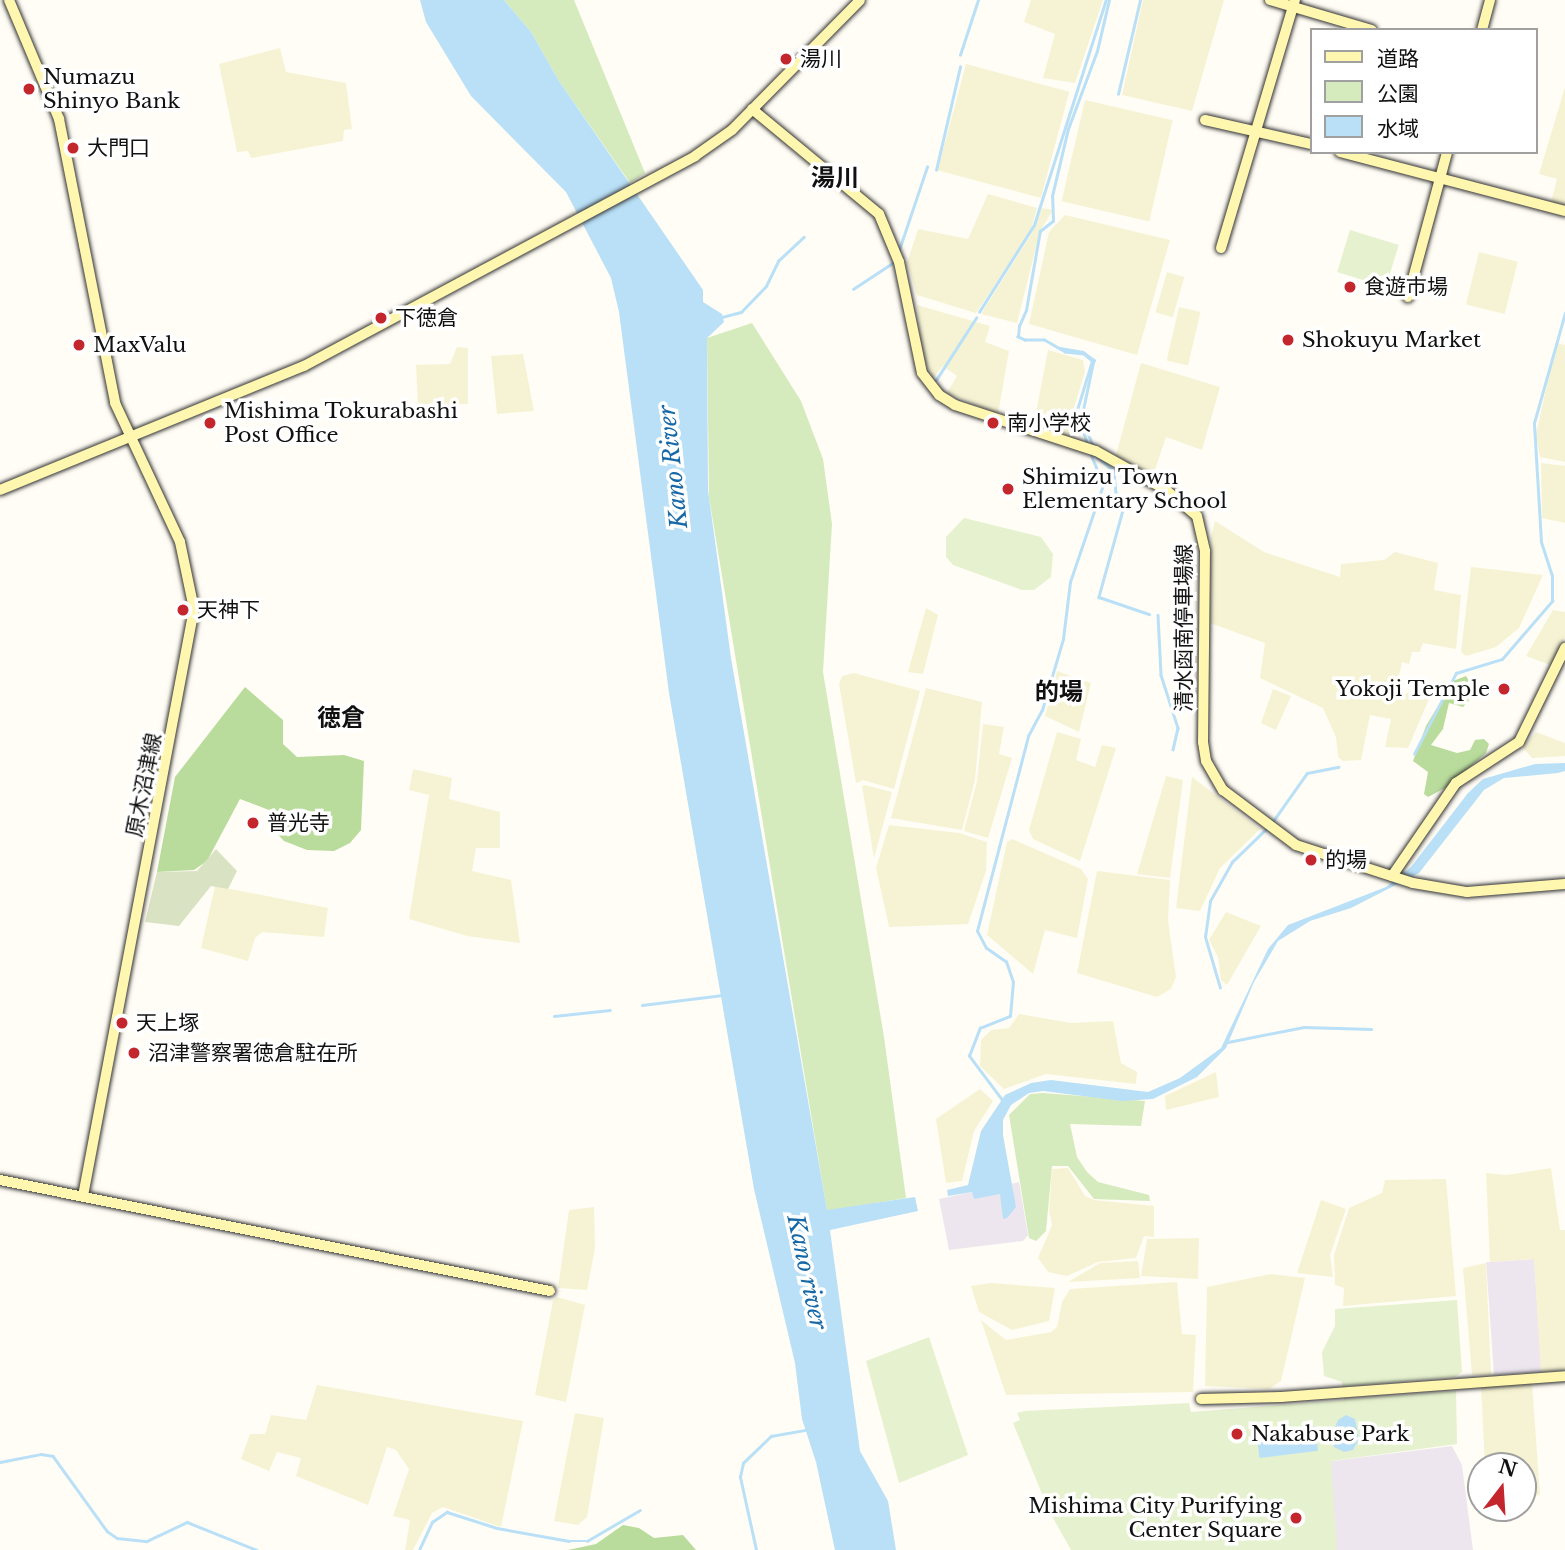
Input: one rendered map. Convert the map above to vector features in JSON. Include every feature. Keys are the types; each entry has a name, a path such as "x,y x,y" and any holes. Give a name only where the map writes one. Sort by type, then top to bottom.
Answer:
{"main road":[{"name":"原木沼津線","path":"9,0 59,119 109,379 129,439 180,542 194,609 83,1196"},
{"path":"0,490 303,366 666,172 720,140 860,0"},
{"path":"1270,0 1294,3 1366,28"},
{"path":"1483,28 1490,0"},
{"path":"1221,248 1259,130 1294,3"},
{"name":"清水函南停車場線","path":"752,109 878,214 899,262 922,373 939,395 955,405 1096,451 1166,490 1197,516 1205,551 1203,742 1212,777 1285,839 1326,857 1413,883 1467,892 1565,884"},
{"path":"1205,120 1259,130 1310,144"},
{"path":"1347,154 1565,211"},
{"path":"1408,297 1446,154"},
{"path":"1393,876 1456,783 1519,742 1565,648"},
{"path":"0,1180 550,1291"},
{"path":"1201,1399 1281,1397 1565,1376"}],"shaded area":[{"path":"1031,0 1103,0 1075,83 1043,78 1055,34 1024,22"},
{"path":"1143,0 1224,0 1192,111 1122,95"},
{"path":"280,48 286,72 346,83 352,129 344,130 343,141 251,158 248,151 237,152 219,64"},
{"path":"966,64 1069,92 1041,198 938,170"},
{"path":"1565,87 1565,205 1551,202 1557,179 1539,174"},
{"path":"1085,100 1173,120 1149,222 1062,201"},
{"path":"988,194 1037,208 1030,233 976,313 917,295 907,263 918,229 968,239"},
{"path":"1042,208 1053,210 1040,231 1017,323 981,314 1032,233"},
{"path":"1065,215 1170,240 1137,355 1029,324 1049,232"},
{"path":"1479,252 1518,262 1505,314 1466,304"},
{"path":"1167,272 1184,277 1173,317 1155,312"},
{"path":"917,305 990,326 985,342 1009,351 998,414 947,393 957,376 943,366 933,378 922,355"},
{"path":"1179,307 1200,312 1188,366 1167,361"},
{"path":"1556,343 1565,345 1565,462 1540,457 1536,435"},
{"path":"457,347 468,348 468,404 418,404 416,365 450,364"},
{"path":"1048,350 1083,360 1085,372 1071,417 1071,437 1034,423"},
{"path":"523,354 534,411 497,414 491,356"},
{"path":"1141,363 1220,387 1202,450 1166,437 1153,476 1116,455"},
{"path":"1541,463 1565,466 1565,523 1542,518"},
{"path":"1215,521 1264,552 1340,577 1341,564 1384,560 1395,552 1438,563 1434,590 1461,595 1456,649 1423,643 1420,652 1412,652 1409,664 1402,662 1396,690 1429,699 1408,748 1385,747 1391,719 1370,715 1361,760 1343,761 1338,757 1336,737 1323,708 1260,678 1265,643 1210,623 1211,537"},
{"path":"1471,567 1543,575 1519,628 1496,647 1466,656 1461,652"},
{"path":"926,608 938,615 923,674 908,672"},
{"path":"1553,610 1565,612 1565,637 1553,666 1526,656"},
{"path":"1057,671 1091,683 1079,732 1045,716"},
{"path":"854,673 920,691 894,789 863,780 856,783 839,684 842,676"},
{"path":"926,688 982,702 975,780 962,830 891,818"},
{"path":"1273,689 1291,696 1276,730 1261,723"},
{"path":"983,724 1004,727 999,754 1012,758 988,838 964,831 977,781"},
{"path":"1057,732 1081,739 1076,760 1095,767 1102,745 1116,748 1080,861 1033,839 1029,830"},
{"path":"1536,732 1565,743 1565,756 1532,758 1522,747"},
{"path":"413,769 452,778 449,799 500,812 500,848 476,848 472,871 511,880 520,943 467,936 409,919 429,795 409,790"},
{"path":"1166,776 1183,780 1170,878 1137,874"},
{"path":"1192,777 1260,829 1220,868 1200,911 1176,908"},
{"path":"862,786 892,792 874,858"},
{"path":"889,825 959,833 987,842 986,871 968,924 889,927 876,868"},
{"path":"1012,839 1081,869 1088,879 1077,938 1045,930 1033,974 987,935 1007,842"},
{"path":"1097,871 1170,880 1168,920 1176,977 1171,989 1157,997 1077,973"},
{"path":"215,886 328,908 324,937 262,932 255,938 248,961 201,948"},
{"path":"1226,912 1261,926 1227,985 1221,980 1218,957 1209,940"},
{"path":"1019,1014 1071,1023 1113,1021 1121,1063 1137,1072 1136,1084 1046,1074 1004,1089 980,1066 981,1040 991,1030 1009,1028"},
{"path":"1216,1072 1219,1097 1166,1110 1165,1096"},
{"path":"980,1089 993,1101 974,1131 962,1181 946,1183 936,1119"},
{"path":"1068,1168 1085,1196 1094,1200 1154,1206 1154,1237 1144,1236 1136,1258 1098,1262 1067,1276 1048,1272 1038,1258 1052,1225 1049,1210 1052,1169"},
{"path":"1551,1168 1560,1230 1565,1230 1565,1370 1541,1372 1534,1259 1490,1262 1486,1173 1507,1175"},
{"path":"1446,1179 1456,1296 1343,1306 1344,1288 1335,1285 1334,1255 1349,1208 1382,1193 1385,1180"},
{"path":"1019,1182 1028,1235 1023,1241 949,1250 939,1199"},
{"path":"1321,1200 1346,1209 1330,1255 1333,1277 1297,1273"},
{"path":"594,1207 595,1248 587,1290 558,1288 569,1210"},
{"path":"1199,1238 1198,1279 1141,1276 1147,1239"},
{"path":"1534,1259 1542,1372 1494,1375 1486,1262"},
{"path":"1138,1261 1140,1278 1068,1282 1100,1263"},
{"path":"1486,1263 1491,1375 1472,1375 1463,1268"},
{"path":"1271,1274 1305,1278 1281,1381 1269,1389 1205,1386 1207,1287"},
{"path":"1177,1282 1182,1334 1196,1335 1193,1392 1006,1395 981,1320 1006,1340 1051,1332 1057,1327 1062,1302 1070,1289"},
{"path":"991,1283 1055,1288 1049,1321 1012,1330 979,1312 971,1286"},
{"path":"557,1297 585,1305 566,1402 535,1395 553,1301"},
{"path":"1532,1383 1537,1452 1484,1452 1481,1387"},
{"path":"317,1385 523,1421 501,1527 443,1507 432,1513 413,1550 405,1550 410,1520 393,1516 409,1469 396,1450 387,1447 368,1505 296,1476 301,1458 277,1452 269,1471 241,1459 250,1434 265,1434 271,1415 306,1420"},
{"path":"575,1413 604,1418 587,1517 578,1525 554,1521"},
{"path":"1452,1446 1462,1465 1467,1522 1469,1522 1473,1550 1261,1550 1253,1471"},
{"path":"1537,1453 1540,1495 1537,1496"}],"green space":[{"path":"504,0 574,0 645,173 630,183 559,81 531,32"},
{"path":"1350,230 1399,245 1386,287 1337,272"},
{"path":"752,323 801,401 823,459 832,524 823,672 884,1037 906,1198 827,1211 709,497 707,338"},
{"path":"964,518 1041,537 1053,554 1051,577 1034,590 1022,590 953,565 946,557 946,537"},
{"path":"1466,676 1473,687 1470,699 1463,707 1449,703 1443,729 1431,745 1457,753 1470,750 1475,740 1484,739 1489,744 1486,753 1445,788 1428,797 1424,794 1428,772 1413,761 1426,726 1453,681"},
{"path":"245,687 283,720 283,744 297,757 344,755 364,761 361,830 350,843 334,851 307,850 284,841 270,826 269,810 240,799 207,861 194,870 157,872 175,777"},
{"path":"216,849 237,871 228,889 211,886 179,926 145,922 157,872 197,871"},
{"path":"1030,1094 1145,1101 1141,1126 1070,1124 1077,1157 1087,1172 1098,1182 1149,1195 1150,1201 1094,1199 1068,1166 1052,1166 1046,1231 1036,1241 1029,1238 1009,1115"},
{"name":"Nakabuse Park","path":"1457,1300 1462,1372 1455,1377 1345,1386 1347,1399 1456,1391 1457,1444 1331,1461 1337,1550 1071,1550 1049,1511 1013,1423 1020,1420 1017,1413 1025,1411 1189,1403 1191,1412 1344,1400 1342,1382 1324,1376 1322,1352 1335,1326 1335,1309"},
{"path":"929,1337 968,1455 899,1483 866,1361"},
{"path":"623,1525 639,1528 654,1538 683,1535 696,1550 568,1550 596,1544"}],"water":[{"path":"420,0 504,0 531,32 559,81 703,290 703,302 722,314 724,322 707,338 708,490 731,658 827,1210 915,1197 918,1211 830,1230 860,1451 888,1501 896,1550 835,1550 816,1462 802,1419 795,1363 754,1189 669,693 619,312 611,278 566,192 471,96 426,22"},
{"path":"1565,763 1565,771 1504,778 1484,790 1419,873 1351,908 1310,921 1278,941 1254,982 1226,1048 1197,1077 1153,1099 1122,1101 1043,1091 1029,1093 1011,1105 1003,1120 1003,1135 1016,1207 1007,1218 1003,1219 1000,1194 974,1199 972,1192 948,1196 947,1190 968,1185 981,1131 1005,1095 1031,1083 1051,1080 1148,1092 1180,1078 1221,1048 1268,949 1288,925 1386,887 1411,867 1468,793 1483,779 1535,764"},
{"path":"1346,1415 1355,1419 1359,1439 1353,1450 1344,1452 1334,1447 1331,1437 1338,1420"},
{"path":"1315,1426 1318,1451 1259,1458 1256,1433"}],"waterway":[{"path":"960,55 978,0"},
{"path":"979,312 1034,225 1106,0"},
{"path":"1087,443 1076,413 1092,361 1084,354 1065,352 1044,340 1025,340 1018,337 1019,326 1026,310 1040,231 1053,221 1052,196 1068,129 1097,51 1109,0"},
{"path":"1118,94 1140,0"},
{"path":"936,170 960,67"},
{"path":"898,253 927,167"},
{"path":"722,317 741,312 766,286 778,261 804,237"},
{"path":"853,289 894,262"},
{"path":"1414,754 1456,673 1502,659 1552,601 1552,576 1541,542 1534,423 1565,313"},
{"path":"936,380 976,318"},
{"path":"1060,348 1083,352 1094,360 1082,417 1094,448"},
{"path":"1002,1100 969,1056 980,1028 1010,1016 1013,982 1006,962 986,948 977,931 1028,736 1042,710 1063,639 1070,582 1103,485 1090,453"},
{"path":"1097,457 1114,471 1116,493 1125,503 1099,597 1149,614"},
{"path":"1158,615 1161,675 1178,728 1173,749"},
{"path":"1271,824 1307,773 1338,767"},
{"path":"1220,988 1205,937 1210,901 1232,862 1266,829"},
{"path":"642,1005 722,995"},
{"path":"554,1016 610,1010"},
{"path":"1228,1042 1304,1027 1371,1029"},
{"path":"756,1550 740,1477 743,1463 771,1436 809,1429"},
{"path":"0,1462 41,1454 53,1456 107,1531 117,1538 147,1541 187,1522 257,1550"},
{"path":"419,1550 432,1522 447,1512 497,1528 569,1541 587,1541 640,1510"}],"place":[{"name":"湯川","path":"786,59"},
{"name":"Numazu Shinyo Bank","path":"29,89"},
{"name":"大門口","path":"73,148"},
{"name":"食遊市場","path":"1350,287"},
{"name":"下徳倉","path":"381,318"},
{"name":"Shokuyu Market","path":"1288,340"},
{"name":"MaxValu","path":"79,345"},
{"name":"Mishima Tokurabashi Post Office","path":"210,423"},
{"name":"南小学校","path":"993,423"},
{"name":"Shimizu Town Elementary School","path":"1008,489"},
{"name":"天神下","path":"183,610"},
{"name":"Yokoji Temple","path":"1504,689"},
{"name":"普光寺","path":"253,823"},
{"name":"的場","path":"1311,860"},
{"name":"天上塚","path":"122,1023"},
{"name":"沼津警察署徳倉駐在所","path":"134,1053"},
{"name":"Nakabuse Park","path":"1237,1434"},
{"name":"Mishima City Purifying Center Square","path":"1296,1518"}],"district":[{"name":"湯川","path":"835,178"},
{"name":"的場","path":"1059,692"},
{"name":"徳倉","path":"341,718"}],"water label":[{"name":"Kano River","path":"673,467"},
{"name":"Kano river","path":"807,1272"}]}
